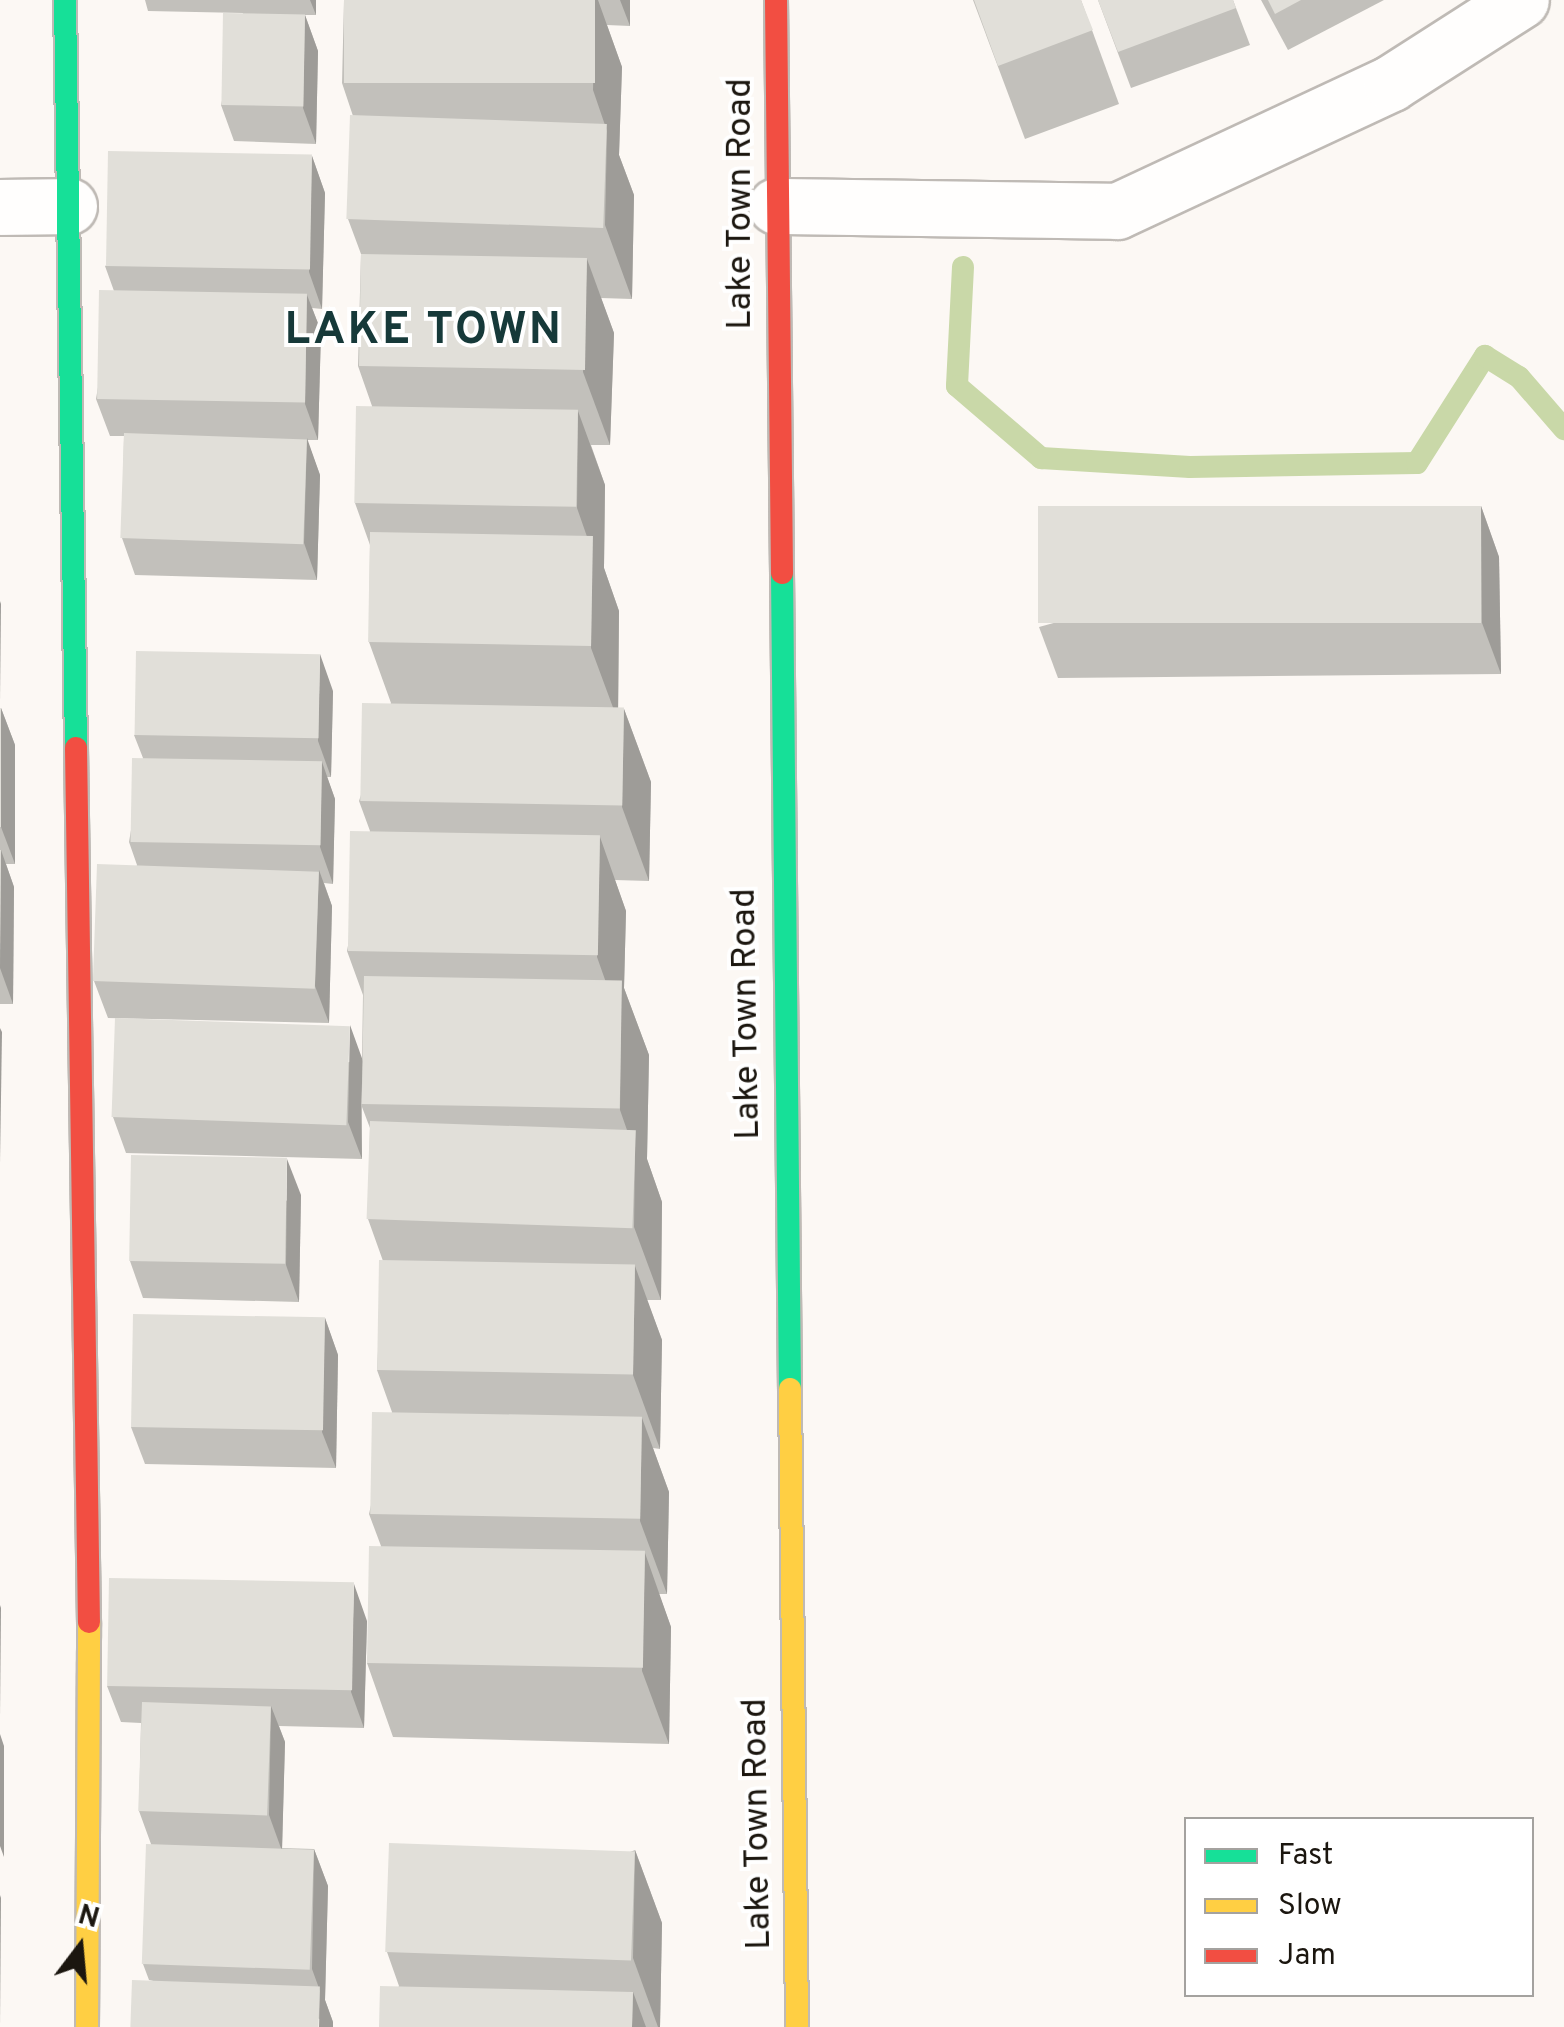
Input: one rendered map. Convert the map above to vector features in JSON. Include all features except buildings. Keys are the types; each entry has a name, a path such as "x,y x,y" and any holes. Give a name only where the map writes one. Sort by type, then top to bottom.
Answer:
{"street":[{"path":"65,0 91,1756 87,2027"},
{"name":"Lake Town Road","path":"776,0 797,2027"},
{"path":"776,206 1118,212 1391,82 1520,0"},
{"path":"0,206 68,206"}],"waterway":[{"path":"963,267 957,386 1041,458 1190,467 1417,463 1485,356 1519,377 1564,429"}],"traffic: fast":[{"path":"65,0 76,748"},
{"path":"782,573 790,1389"}],"traffic: slow":[{"path":"790,1389 797,2027"},
{"path":"87,2027 89,1622"}],"traffic: jam":[{"path":"776,0 782,573"},
{"path":"76,748 89,1622"}],"district":[{"name":"LAKE TOWN","path":"424,332"}]}
